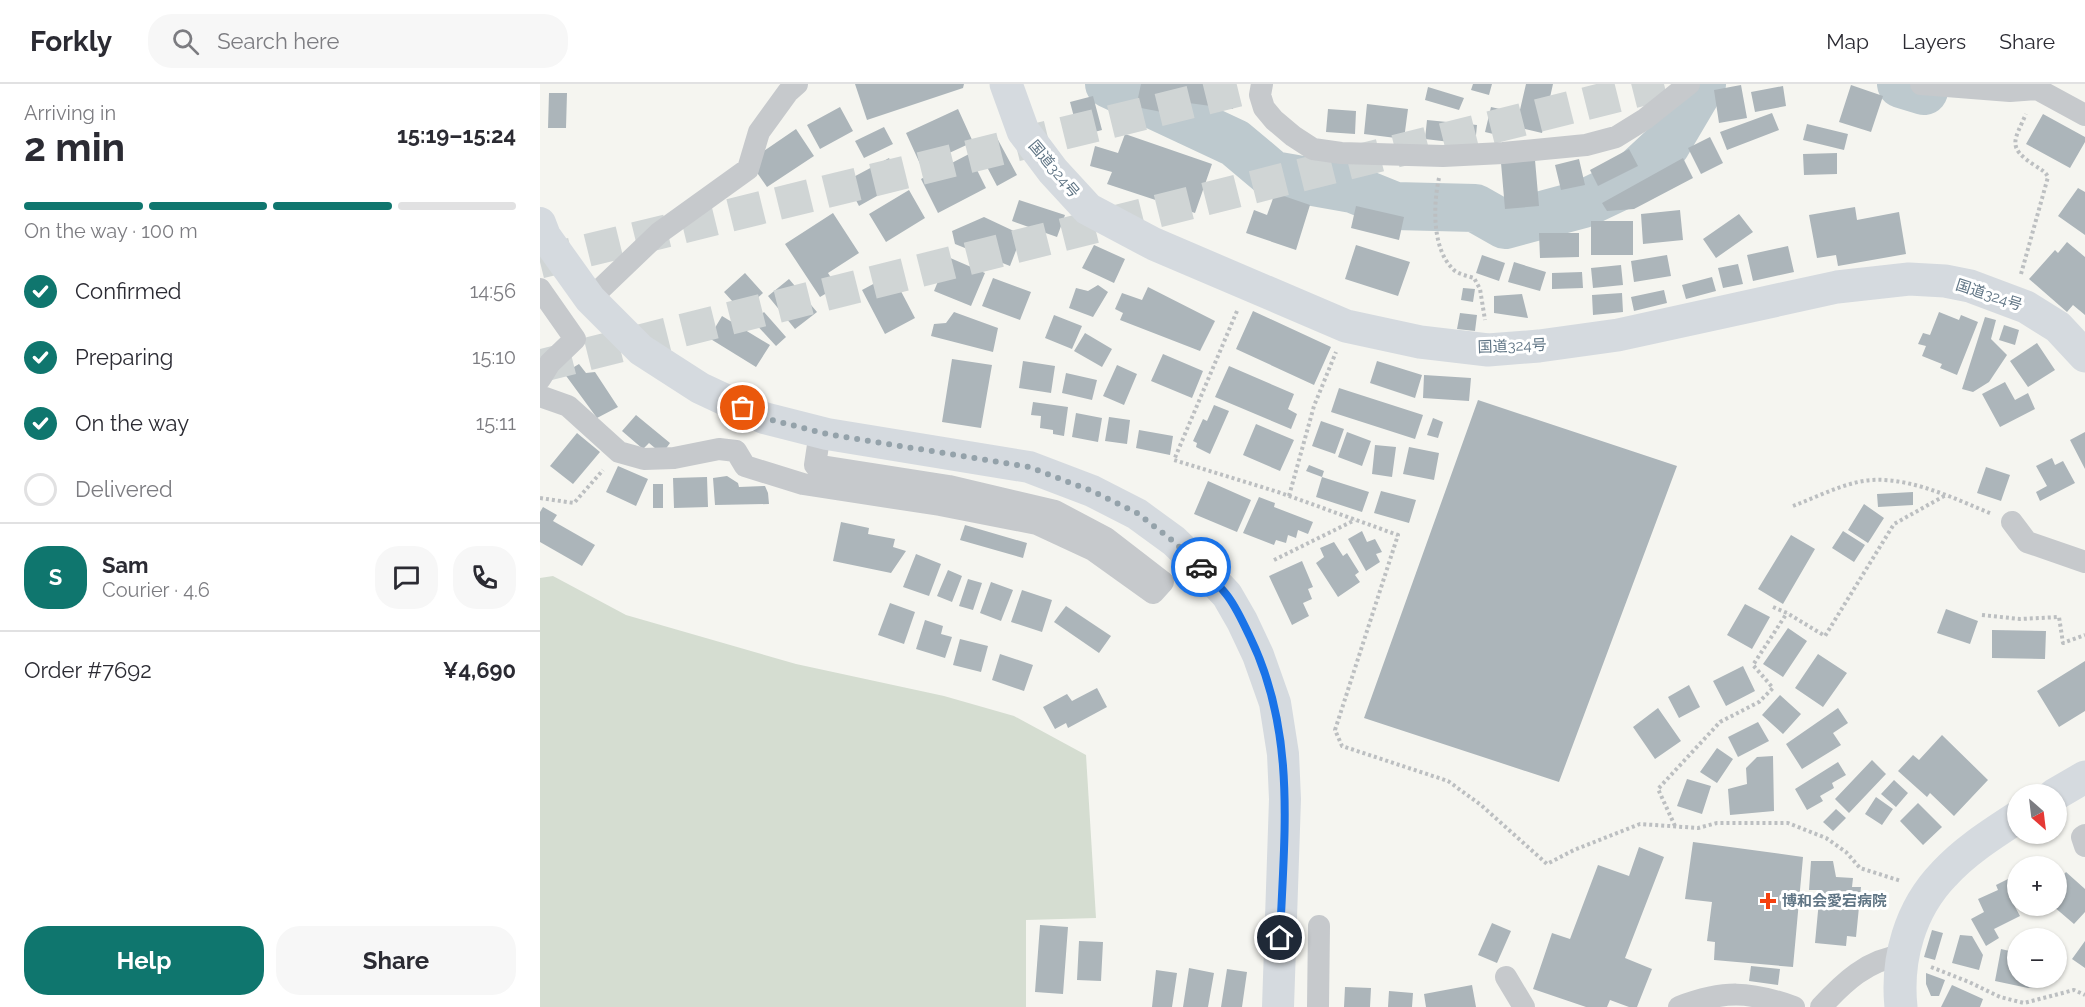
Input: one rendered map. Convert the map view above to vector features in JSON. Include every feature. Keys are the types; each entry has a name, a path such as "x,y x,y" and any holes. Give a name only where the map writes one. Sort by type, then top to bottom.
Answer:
{"highway":[{"name":"国道324号","path":"1006,84 1023,131 1053,171 1088,209 1154,244 1346,326 1420,342 1488,350 1515,348 1617,336 1807,293 1880,281 1909,279 1946,281 1970,286 2013,302 2037,313 2058,327 2085,356"},
{"path":"2067,787 2085,777"},
{"path":"1901,1007 1899,990 1905,938 1931,891 1943,874 1968,852 2007,825"}],"street":[{"path":"590,299 659,233 748,170 759,132 788,92 797,84"},
{"path":"1262,84 1260,95 1264,108 1293,136 1313,149 1341,153 1443,156 1586,145 1616,137 1645,119 1689,84"},
{"path":"1921,84 2010,92 2037,88 2085,115"},
{"path":"542,233 590,299 641,350 700,388 764,418 820,432 1029,467 1092,491 1137,513 1187,554 1227,595 1258,655 1275,703 1283,754 1285,800 1278,1007"},
{"path":"540,289 575,339 550,363 540,379"},
{"path":"540,396 568,406 619,452 644,459 674,458 719,449 736,451 745,466 803,484 1037,524 1093,550 1153,593 1163,582 1106,538 1055,511 949,486 815,465 820,432"},
{"path":"2012,522 2027,542 2085,562"},
{"path":"2085,835 2082,837 2085,846"},
{"path":"1318,1007 1319,926"},
{"path":"1821,1007 1840,986 1873,963 1888,957 1902,956"},
{"path":"1506,977 1524,1007"},
{"path":"1679,1007 1704,998 1739,993 1775,1000 1794,1007"}],"path":[{"path":"2013,302 2048,177 2045,172 2020,155 2015,139 2039,90"},
{"path":"1443,156 1437,184 1437,243 1453,270 1474,278 1480,289 1486,324 1514,336 1515,348"},
{"path":"1248,284 1174,460 1289,496 1398,535 1335,730 1342,746 1448,780 1481,805 1547,864 1574,850 1640,824 1698,828 1718,823 1788,823 1826,838 1846,852 1860,868 1931,891"},
{"path":"1289,496 1314,405 1346,326"},
{"path":"540,498 574,503 619,452"},
{"path":"1793,506 1859,482 1894,480 1946,495 2012,522"},
{"path":"1773,607 1825,636 1894,524 1946,495"},
{"path":"1274,560 1355,520"},
{"path":"1675,826 1658,789 1720,722 1759,702 1773,688 1753,665 1787,613"},
{"path":"1982,615 2020,619 2060,617 2063,642 2085,635"},
{"path":"1902,956 1969,981 2000,997 2024,1003 2074,990 2085,995"}],"shaded area":[{"path":"553,576 626,615 796,664 944,696 1014,716 1086,755 1096,918 1026,920 1026,1007 540,1007 540,578"}],"building":[{"path":"855,84 964,84 963,88 867,120"},
{"path":"1141,84 1236,84 1233,109 1174,101 1172,114 1136,107"},
{"path":"1473,84 1492,84 1489,95 1471,90"},
{"path":"1526,84 1553,84 1542,133 1516,127"},
{"path":"1741,85 1747,118 1719,123 1714,90"},
{"path":"1851,85 1883,96 1871,132 1839,122"},
{"path":"1783,86 1786,106 1755,112 1751,92"},
{"path":"1428,87 1464,98 1459,110 1425,100"},
{"path":"549,93 567,93 566,128 548,128"},
{"path":"1093,96 1102,130 1079,136 1070,102"},
{"path":"1367,104 1408,109 1404,139 1364,134"},
{"path":"840,107 853,131 820,149 807,125"},
{"path":"1491,107 1513,112 1506,137 1485,132"},
{"path":"958,109 973,142 921,166 906,133"},
{"path":"1328,109 1356,111 1355,134 1326,132"},
{"path":"1772,113 1779,130 1727,150 1720,132"},
{"path":"2043,114 2085,137 2085,142 2070,168 2026,144"},
{"path":"1427,120 1477,125 1475,145 1425,139"},
{"path":"1807,124 1848,134 1844,150 1803,140"},
{"path":"884,127 893,144 864,158 855,141"},
{"path":"796,129 814,156 767,187 749,161"},
{"path":"1125,134 1212,164 1195,213 1107,184 1112,172 1090,166 1095,146 1118,153"},
{"path":"1710,137 1723,163 1701,174 1688,148"},
{"path":"997,138 1017,175 997,186 977,148"},
{"path":"1629,149 1638,166 1598,186 1590,170"},
{"path":"1837,153 1837,174 1804,175 1803,154"},
{"path":"969,154 986,188 938,213 921,179"},
{"path":"889,158 902,182 859,206 846,181"},
{"path":"1683,158 1693,178 1634,209 1607,211 1602,203"},
{"path":"1579,159 1585,185 1561,190 1555,165"},
{"path":"1535,160 1539,206 1505,209 1501,163"},
{"path":"2078,188 2085,192 2085,235 2058,216"},
{"path":"909,190 925,218 886,242 869,214"},
{"path":"1275,193 1310,205 1296,250 1246,233 1254,210 1267,215"},
{"path":"1019,200 1065,215 1057,237 1012,221"},
{"path":"1356,206 1404,217 1399,240 1351,228"},
{"path":"1855,207 1857,220 1899,212 1906,254 1838,266 1836,255 1817,258 1809,215"},
{"path":"1680,210 1683,240 1643,244 1641,214"},
{"path":"833,213 859,253 828,273 837,287 820,297 785,244"},
{"path":"1739,214 1753,232 1716,258 1703,239"},
{"path":"984,217 1022,235 1010,266 955,244 952,231"},
{"path":"1591,221 1633,221 1633,255 1591,255"},
{"path":"1539,233 1579,233 1579,257 1540,258"},
{"path":"2067,242 2085,257 2085,315 2073,305 2067,312 2029,279 2055,250 2058,253"},
{"path":"1094,245 1125,259 1114,283 1082,268"},
{"path":"1356,245 1410,262 1398,296 1345,279"},
{"path":"1788,246 1794,272 1753,281 1747,255"},
{"path":"1482,255 1505,263 1499,281 1476,273"},
{"path":"1667,255 1671,276 1634,282 1631,261"},
{"path":"948,257 985,273 971,306 934,291"},
{"path":"1514,262 1546,272 1540,291 1508,282"},
{"path":"1738,264 1743,284 1723,288 1718,268"},
{"path":"1621,265 1623,285 1593,288 1591,268"},
{"path":"1582,272 1583,288 1552,289 1552,273"},
{"path":"745,273 763,293 742,312 724,292"},
{"path":"892,274 915,318 885,334 862,290"},
{"path":"1712,277 1716,291 1686,299 1682,285"},
{"path":"993,278 1031,292 1020,320 982,306"},
{"path":"789,279 817,312 795,329 768,296"},
{"path":"1098,285 1108,292 1093,317 1069,308 1076,288 1088,291"},
{"path":"1148,287 1215,321 1200,351 1120,320 1123,313 1115,309 1122,293 1142,300"},
{"path":"1463,288 1475,289 1473,302 1461,300"},
{"path":"1664,290 1667,303 1634,311 1631,297"},
{"path":"1622,293 1623,312 1593,315 1592,295"},
{"path":"1522,294 1528,318 1494,313 1494,296"},
{"path":"1253,311 1331,347 1314,385 1236,349"},
{"path":"764,312 786,337 776,346 753,321"},
{"path":"954,312 998,328 993,352 931,336 934,324 946,323"},
{"path":"1939,312 1959,320 1961,315 1978,322 1957,375 1940,368 1942,364 1922,356 1926,346 1918,344 1923,333 1930,335"},
{"path":"1460,313 1477,315 1475,331 1457,329"},
{"path":"1054,315 1082,326 1072,349 1045,338"},
{"path":"722,316 770,345 756,367 709,338"},
{"path":"1985,317 1996,320 1991,339 2007,355 1989,382 1973,392 1962,389"},
{"path":"2004,325 2019,330 2015,345 1999,340"},
{"path":"1085,333 1112,349 1102,367 1074,351"},
{"path":"2037,343 2055,370 2028,387 2010,361"},
{"path":"1163,354 1203,371 1192,398 1151,381"},
{"path":"952,359 992,365 981,428 942,422"},
{"path":"1023,361 1055,366 1051,393 1019,388"},
{"path":"1377,361 1422,375 1415,398 1370,383"},
{"path":"579,364 586,373 595,372 618,407 597,418 564,373"},
{"path":"1117,365 1137,374 1124,405 1103,396"},
{"path":"1229,366 1294,394 1288,409 1297,414 1291,429 1215,397"},
{"path":"1066,373 1097,380 1092,400 1062,393"},
{"path":"1424,375 1471,378 1469,401 1423,398"},
{"path":"2005,382 2015,400 2028,393 2035,409 2000,427 1982,394"},
{"path":"1339,388 1423,415 1415,439 1331,412"},
{"path":"1478,400 1677,466 1559,782 1364,718"},
{"path":"1033,402 1068,407 1064,436 1053,434 1053,430 1040,428 1041,416 1031,415"},
{"path":"1214,405 1229,411 1210,454 1196,447 1197,443 1193,441 1203,419 1207,421"},
{"path":"1076,413 1102,418 1098,442 1072,437"},
{"path":"636,415 670,443 662,454 649,443 643,449 622,431"},
{"path":"1109,417 1130,420 1127,444 1105,441"},
{"path":"1433,418 1443,422 1438,438 1427,435"},
{"path":"1321,421 1344,429 1335,454 1312,446"},
{"path":"1256,424 1294,440 1280,471 1243,455"},
{"path":"1139,430 1173,436 1170,455 1136,448"},
{"path":"1347,432 1371,441 1362,466 1338,457"},
{"path":"2085,432 2085,469 2070,440"},
{"path":"577,433 600,452 573,484 550,466"},
{"path":"1375,445 1396,447 1392,477 1372,474"},
{"path":"1409,447 1439,453 1434,480 1403,474"},
{"path":"2052,458 2055,465 2063,461 2075,483 2040,501 2036,492 2047,486 2036,466"},
{"path":"1309,465 1324,471 1322,477 1306,471"},
{"path":"618,466 648,479 636,506 606,492"},
{"path":"1986,467 2010,475 2001,501 1977,493"},
{"path":"727,476 738,483 739,487 765,486 769,504 715,505 713,478"},
{"path":"707,477 708,507 674,508 673,478"},
{"path":"1322,477 1369,492 1362,512 1316,497"},
{"path":"1208,481 1251,500 1237,532 1194,514"},
{"path":"653,484 663,484 663,508 653,508"},
{"path":"1381,491 1416,500 1409,523 1374,513"},
{"path":"1913,492 1913,505 1878,507 1877,494"},
{"path":"1259,497 1275,503 1274,507 1313,522 1308,534 1298,530 1296,538 1288,535 1286,543 1276,540 1274,545 1243,533"},
{"path":"1864,504 1884,518 1868,543 1848,530"},
{"path":"543,507 557,515 553,521 595,545 582,566 540,542 540,512"},
{"path":"841,522 869,528 868,534 895,539 893,547 906,551 891,573 833,561"},
{"path":"965,525 1027,543 1023,558 960,540"},
{"path":"1362,531 1367,542 1375,539 1382,552 1376,554 1380,562 1366,571 1348,539"},
{"path":"1843,531 1865,545 1854,562 1832,548"},
{"path":"1791,535 1815,549 1783,604 1758,589"},
{"path":"1334,542 1343,556 1347,553 1359,572 1355,575 1360,582 1338,597 1316,563 1324,557 1320,548"},
{"path":"916,554 941,564 929,596 903,587"},
{"path":"1302,561 1313,587 1308,589 1312,599 1303,603 1309,616 1292,625 1269,576"},
{"path":"948,570 962,576 952,602 937,596"},
{"path":"968,579 982,583 973,610 959,606"},
{"path":"991,582 1013,590 1001,621 980,613"},
{"path":"1022,590 1052,600 1042,632 1011,622"},
{"path":"890,603 915,612 904,644 878,635"},
{"path":"1745,604 1770,617 1752,649 1727,635"},
{"path":"1066,606 1111,636 1099,653 1054,622"},
{"path":"1946,609 1978,621 1970,644 1937,633"},
{"path":"925,620 943,626 941,634 952,637 945,658 916,649"},
{"path":"1788,628 1807,641 1783,677 1763,664"},
{"path":"1992,630 2046,631 2045,659 1992,658"},
{"path":"960,639 988,646 981,672 953,665"},
{"path":"1000,654 1033,665 1024,691 992,680"},
{"path":"1818,654 1847,673 1823,707 1795,688"},
{"path":"2085,661 2085,711 2059,727 2037,691"},
{"path":"1743,666 1755,691 1726,706 1713,681"},
{"path":"1689,685 1700,707 1679,718 1668,697"},
{"path":"1097,688 1107,707 1068,728 1066,723 1055,729 1043,707 1067,694 1072,701"},
{"path":"1780,695 1801,714 1783,734 1762,715"},
{"path":"1658,708 1681,741 1655,759 1633,727"},
{"path":"1838,708 1848,723 1833,733 1841,745 1802,769 1786,744"},
{"path":"1758,722 1769,741 1738,757 1728,737"},
{"path":"1942,735 1988,780 1954,816 1930,793 1927,797 1898,771 1913,755 1919,760"},
{"path":"1717,748 1733,759 1717,783 1700,772"},
{"path":"1773,756 1774,811 1730,815 1728,789 1747,784 1746,768 1757,757"},
{"path":"1872,760 1886,774 1849,813 1835,799"},
{"path":"1838,762 1846,775 1832,783 1834,788 1820,796 1823,801 1807,810 1795,789"},
{"path":"1687,779 1711,786 1702,814 1677,806"},
{"path":"1894,780 1908,793 1896,807 1881,794"},
{"path":"1876,797 1893,809 1882,825 1865,814"},
{"path":"1918,803 1942,827 1923,845 1900,821"},
{"path":"1836,809 1846,818 1833,831 1823,822"},
{"path":"1693,842 1803,857 1793,967 1714,960 1715,942 1707,941 1712,902 1685,899"},
{"path":"1639,847 1664,857 1625,958 1652,969 1637,1007 1629,1007 1610,1000 1607,1007 1586,1007 1533,989 1552,933 1570,939 1598,865 1629,876"},
{"path":"1811,861 1833,861 1836,877 1853,878 1852,887 1861,887 1856,937 1847,936 1846,946 1815,943 1820,890 1809,890"},
{"path":"2067,873 2085,889 2085,912 2074,924 2065,916 2067,916"},
{"path":"2007,880 2007,916 2020,916 1994,929 1999,938 1986,946 1971,919 1984,912 1978,899 1998,890 1996,885"},
{"path":"1492,923 1511,931 1497,963 1478,955"},
{"path":"1040,925 1068,927 1063,994 1035,992"},
{"path":"1932,930 1943,933 1935,960 1924,957"},
{"path":"1960,935 1972,936 1983,955 1979,970 1952,963"},
{"path":"1079,941 1103,942 1101,981 1077,980"},
{"path":"2085,941 2085,968 2072,959"},
{"path":"2001,949 2007,950 2007,984 1995,981"},
{"path":"1751,966 1780,969 1778,985 1749,981"},
{"path":"1189,968 1214,973 1208,1007 1183,1007"},
{"path":"1227,969 1247,972 1242,1007 1221,1007"},
{"path":"1156,970 1177,973 1172,1007 1152,1007"},
{"path":"1926,973 1945,980 1939,996 1931,996 1926,984"},
{"path":"1472,985 1476,1007 1426,1007 1424,994"},
{"path":"1952,985 1983,999 1980,1007 1941,1007"},
{"path":"1345,987 1371,988 1370,1007 1344,1007"},
{"path":"1389,991 1413,993 1412,1007 1388,1007"}],"waterway":[{"path":"1109,84 1235,143 1273,175 1353,189 1395,206 1475,208 1505,225 1583,204 1623,185 1666,145 1702,84"},
{"path":"1901,84 1924,91"}],"tunnel":[{"path":"540,262 1264,84"},
{"path":"540,366 1664,84"}],"way so far":[{"path":"743,408 764,418 827,434 1029,467 1092,491 1137,513 1173,541 1201,567"}],"place":[{"name":"博和会愛宕病院","path":"1768,901"}],"route":[{"path":"1201,567 1227,595 1242,621 1258,655 1275,703 1283,754 1285,800 1280,938"}]}
